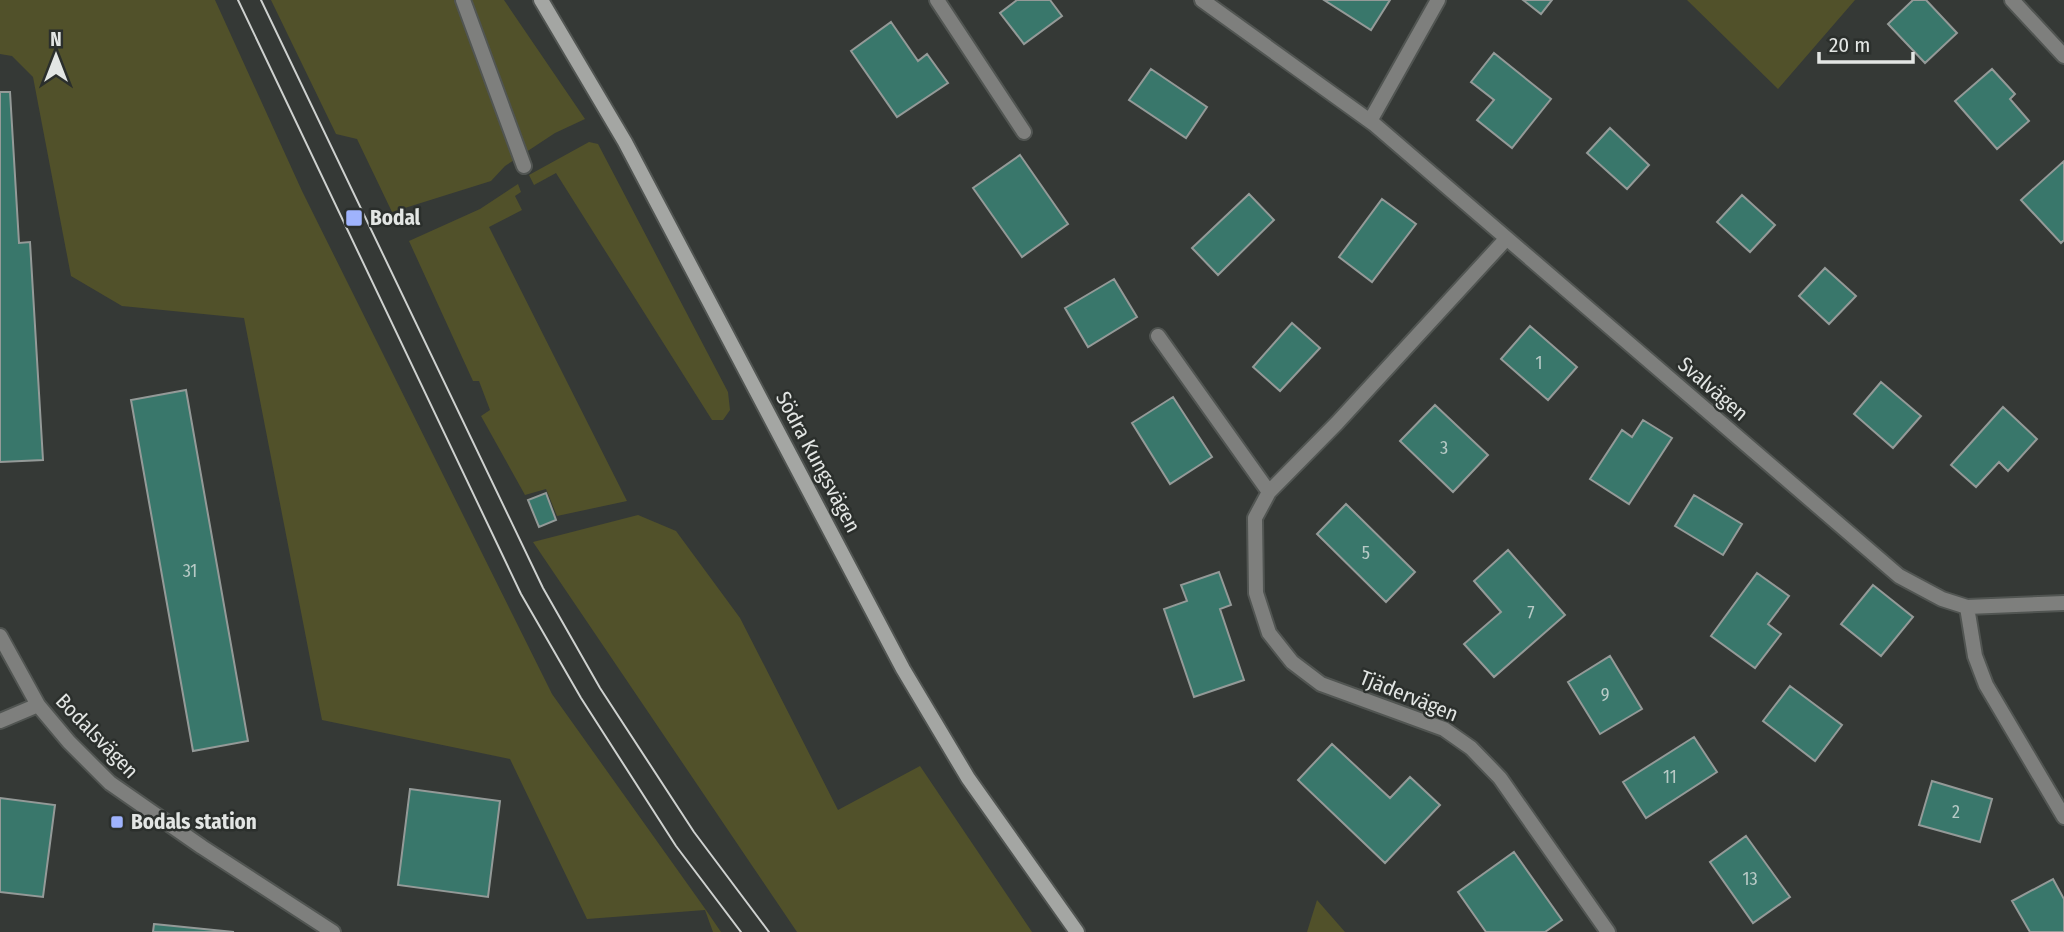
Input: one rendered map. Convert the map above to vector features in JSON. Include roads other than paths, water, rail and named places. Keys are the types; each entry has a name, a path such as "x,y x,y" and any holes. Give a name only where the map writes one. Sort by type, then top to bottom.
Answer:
{"main road":[{"name":"Södra Kungsvägen","path":"541,0 625,142 903,669 968,778 1077,932"}],"street":[{"path":"463,0 524,166"},
{"path":"937,0 1024,132"},
{"name":"Svalvägen","path":"1202,0 1370,121 1884,565 1942,599 1967,607 2064,603"},
{"path":"1370,121 1438,0"},
{"path":"2012,0 2064,57"},
{"name":"Tjädervägen","path":"1506,239 1337,423 1269,492 1255,518 1253,558 1256,593 1269,633 1292,662 1321,684 1444,729 1471,748 1500,778 1608,932"},
{"path":"1158,336 1269,492"},
{"path":"1967,607 1975,656 1986,685 2064,817"},
{"name":"Bodalsvägen","path":"0,636 38,705 69,743 128,798 333,932"},
{"path":"0,721 38,705"}],"tram line":[{"path":"238,0 521,594 581,698 676,846 741,932"},
{"path":"261,0 543,588 600,688 694,832 769,932"}],"place":[{"name":"Bodal","path":"354,218"},
{"name":"Bodals station","path":"117,822"}]}
